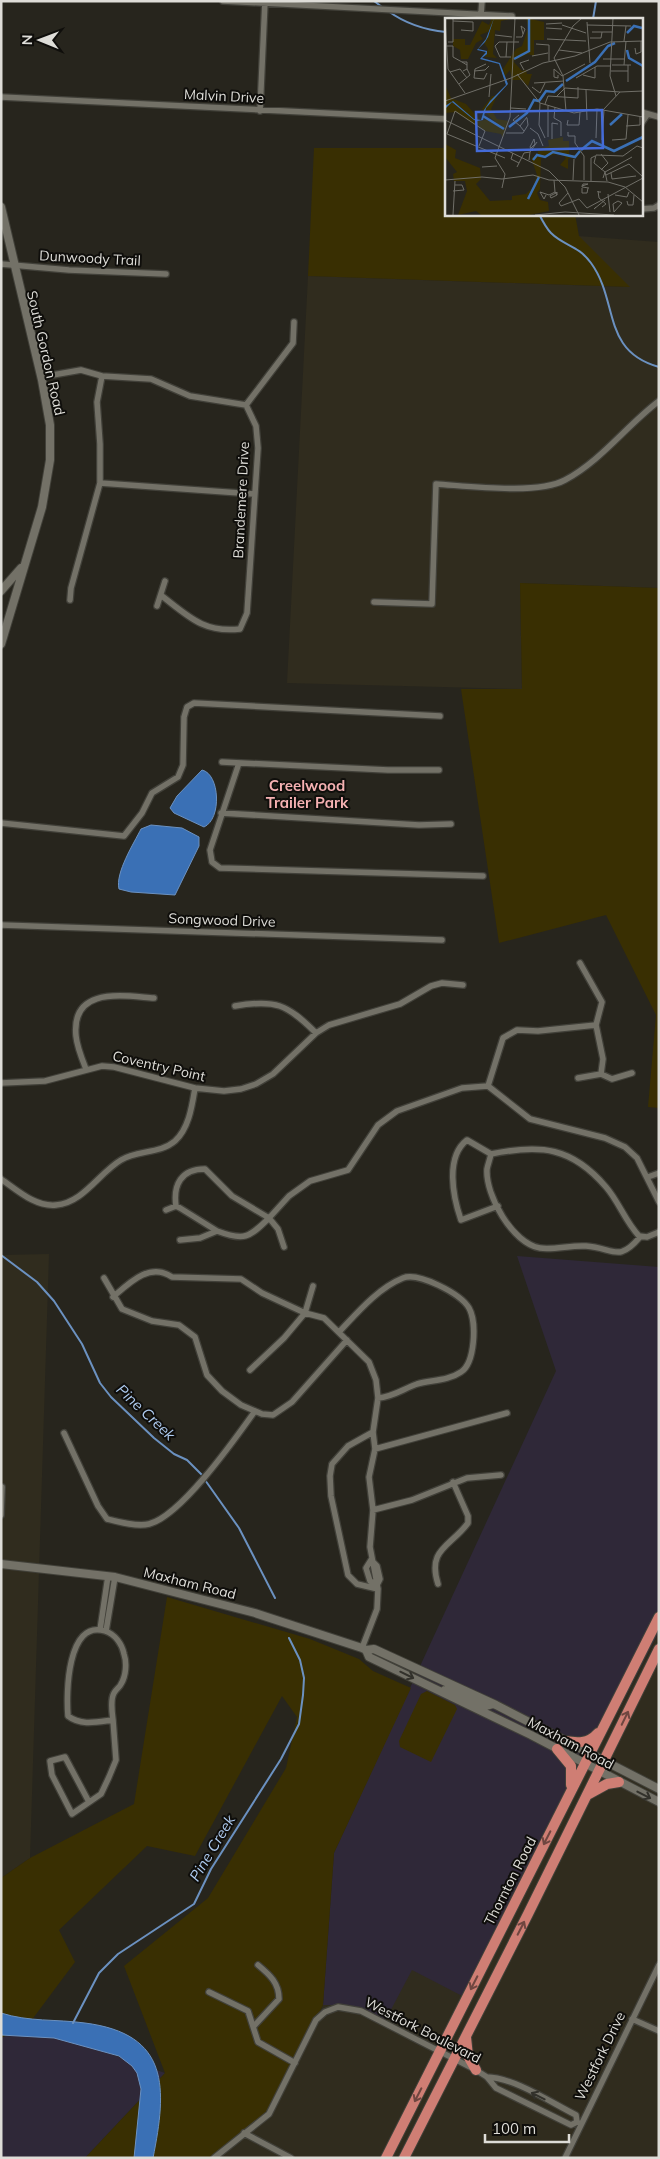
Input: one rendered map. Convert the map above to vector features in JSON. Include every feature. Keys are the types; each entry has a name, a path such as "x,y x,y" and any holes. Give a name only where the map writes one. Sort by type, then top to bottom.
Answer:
{"highway":[{"name":"Thornton Road","path":"386,2158 659,1617"},
{"path":"404,2158 466,2033 490,1990 659,1649"},
{"path":"564,1740 576,1743 587,1741 602,1729"},
{"path":"557,1749 571,1766 572,1776 569,1794"},
{"path":"586,1795 607,1784 619,1782"},
{"path":"466,2033 468,2056 476,2070"}],"main road":[{"name":"South Gordon Road","path":"1,207 41,377 50,425 50,460 42,507 5,619 1,644"},
{"path":"1,591 24,564"},
{"name":"Maxham Road","path":"1,1564 111,1576 255,1613 364,1649 374,1649 493,1704 659,1789"},
{"name":"Maxham Road","path":"364,1649 370,1657 557,1749 598,1772 659,1802"},
{"path":"438,1690 451,1690 485,1706 493,1704"}],"street":[{"path":"223,1 512,16"},
{"path":"481,14 482,1"},
{"path":"260,111 265,2"},
{"name":"Malvin Drive","path":"1,97 445,119"},
{"path":"644,114 659,117"},
{"path":"642,209 654,208 659,205"},
{"name":"Dunwoody Trail","path":"1,264 13,264 19,267 166,274"},
{"path":"41,377 81,370 102,376 150,379 190,396 246,404 293,343 294,322"},
{"path":"70,600 71,588 100,483 97,402 102,376"},
{"path":"374,602 432,604 436,484 522,488 545,487 565,480 601,453 659,401"},
{"name":"Brandemere Drive","path":"162,596 195,623 223,631 240,629 247,613 250,598 254,494 258,448 256,426 246,404"},
{"path":"100,483 254,494"},
{"path":"157,606 162,596 165,581"},
{"path":"1,823 124,836 142,813 152,794 178,777 183,765 184,717 187,707 194,703 440,716"},
{"path":"222,762 388,770 439,770"},
{"path":"239,763 210,850 212,862 220,868 483,876"},
{"path":"221,813 419,825 451,824"},
{"name":"Songwood Drive","path":"1,925 442,940"},
{"path":"580,963 602,1002 596,1025 603,1059 600,1074"},
{"name":"Coventry Point","path":"1,1083 57,1079 86,1069 102,1066 114,1067 195,1088 224,1091 256,1084 280,1068 316,1033 329,1026 400,1004 431,986 442,983 463,985"},
{"path":"86,1069 76,1037 78,1015 86,1005 93,998 110,995 154,998"},
{"path":"235,1006 258,1002 283,1005 298,1014 316,1033"},
{"path":"488,1086 503,1038 517,1030 538,1031 596,1025"},
{"path":"578,1078 600,1074 612,1079 632,1073"},
{"path":"176,1206 217,1231 238,1239 255,1233 290,1196 310,1180 348,1170 378,1125 397,1111 462,1088 488,1086 530,1119 605,1138 625,1146 637,1158 659,1202"},
{"path":"1,1180 40,1203 55,1205 72,1200 87,1189 107,1168 124,1157 157,1150 175,1140 187,1123 195,1088"},
{"path":"498,1206 461,1220 454,1188 453,1165 459,1146 467,1140 491,1154 533,1148 566,1153 607,1188 633,1230 640,1237 647,1237 659,1232"},
{"path":"491,1154 487,1170 498,1206 513,1233 530,1245 541,1248 589,1246 618,1254 626,1252 640,1237"},
{"path":"176,1206 174,1192 178,1182 197,1170 205,1169 232,1196 269,1218 278,1229 284,1247"},
{"path":"648,1177 659,1174"},
{"path":"166,1210 176,1206"},
{"path":"180,1240 200,1238 217,1231"},
{"path":"113,1297 133,1279 152,1271 163,1271 172,1277 241,1279 262,1293 306,1313 324,1318 368,1362 376,1380 378,1398 373,1432 375,1449 370,1477 373,1510 370,1547 371,1560 366,1568 370,1582 377,1587"},
{"path":"339,1332 364,1306 389,1286 411,1276 418,1276 461,1298 469,1308 473,1331 471,1358 462,1371 444,1379 410,1387 394,1396 378,1398"},
{"path":"104,1278 113,1297 122,1309 152,1321 179,1325 195,1337 207,1375 222,1391 241,1405 255,1411 273,1415 292,1402 347,1340"},
{"path":"250,1370 284,1338 306,1313 313,1286"},
{"path":"64,1433 98,1506 107,1519 148,1524 165,1516 211,1471 255,1411"},
{"path":"375,1449 506,1413"},
{"path":"373,1432 348,1446 332,1464 330,1482 331,1496 348,1575 357,1584 377,1587"},
{"path":"373,1510 412,1500 466,1478 501,1475"},
{"path":"438,1584 434,1562 438,1552 468,1523 468,1516 453,1482"},
{"path":"1,1514 2,1487"},
{"path":"364,1649 377,1609 377,1587 380,1579 377,1566 371,1560"},
{"path":"100,1630 111,1576"},
{"path":"106,1632 111,1576"},
{"path":"89,1802 65,1757 50,1762 52,1775 72,1814 101,1794 116,1760 113,1720 114,1694 121,1684 126,1665 124,1653 119,1642 106,1632 100,1630 90,1631 81,1636 74,1648 68,1716 75,1722 85,1723 113,1720"},
{"path":"254,2026 279,1999 279,1990 275,1982 258,1965"},
{"name":"Westfork Drive","path":"565,2158 579,2123 659,1965"},
{"path":"210,1992 248,2011 258,2042 295,2063"},
{"name":"Westfork Boulevard","path":"214,2158 269,2114 316,2020 325,2012 338,2007 362,2010 476,2070 487,2077 496,2088 571,2125 579,2123 576,2115 500,2077 487,2077"},
{"path":"632,2019 659,2031"},
{"path":"244,2133 291,2158"}],"shaded area":[{"path":"314,148 445,148 445,215 575,215 579,236 630,287 308,276"},
{"path":"578,236 659,242 659,588 520,583 522,689 287,683 308,276 629,287"},
{"path":"520,583 659,588 659,1108 648,1107 656,1015 606,915 499,943 461,689 522,689"},
{"path":"49,1254 30,1858 1,1878 1,1255"},
{"path":"517,1256 659,1267 659,1632 470,2000 385,2021 353,2006 323,2005 334,1853 556,1371"},
{"path":"167,1597 310,1639 359,1659 373,1671 411,1688 334,1853 323,2005 266,2115 219,2158 85,2158 165,2073 124,1966 208,1898 286,1768 297,1717 282,1696 195,1856 147,1846 59,1930 75,1962 28,2025 1,2038 1,1878 30,1858 134,1804"},
{"path":"659,1632 659,2158 219,2158 266,2115 323,2005 353,2006 385,2021 412,1970 470,2000"},
{"path":"427,1691 455,1705 457,1709 431,1762 400,1747 399,1741 421,1694"},
{"path":"28,2025 165,2073 85,2158 1,2158 1,2038"}],"water":[{"path":"202,770 208,773 212,779 217,797 214,815 204,827 174,813 170,808 177,796"},
{"path":"151,825 182,828 199,837 199,846 175,895 131,892 119,889 122,867 130,850 141,829"},
{"path":"1,2013 32,2019 85,2023 113,2029 133,2039 148,2052 156,2068 160,2087 158,2133 153,2158 134,2158 141,2089 137,2073 132,2066 119,2056 54,2038 1,2035"}],"waterway":[{"path":"374,1 382,7"},
{"path":"593,18 596,1"},
{"path":"388,11 416,26 445,32"},
{"path":"540,215 551,233 576,249 591,263 600,278 619,337 628,349 641,359 659,367"},
{"name":"Pine Creek","path":"1,1255 37,1282 54,1301 82,1344 100,1383 111,1397 154,1438 174,1454 187,1460 203,1476"},
{"name":"Pine Creek","path":"205,1480 239,1528 275,1598"},
{"name":"Pine Creek","path":"73,2023 99,1973 118,1954 194,1904 211,1869 281,1759 299,1724 303,1695 304,1678 300,1660 289,1638"}],"district":[{"name":"Creelwood Trailer Park","path":"307,794"}]}
